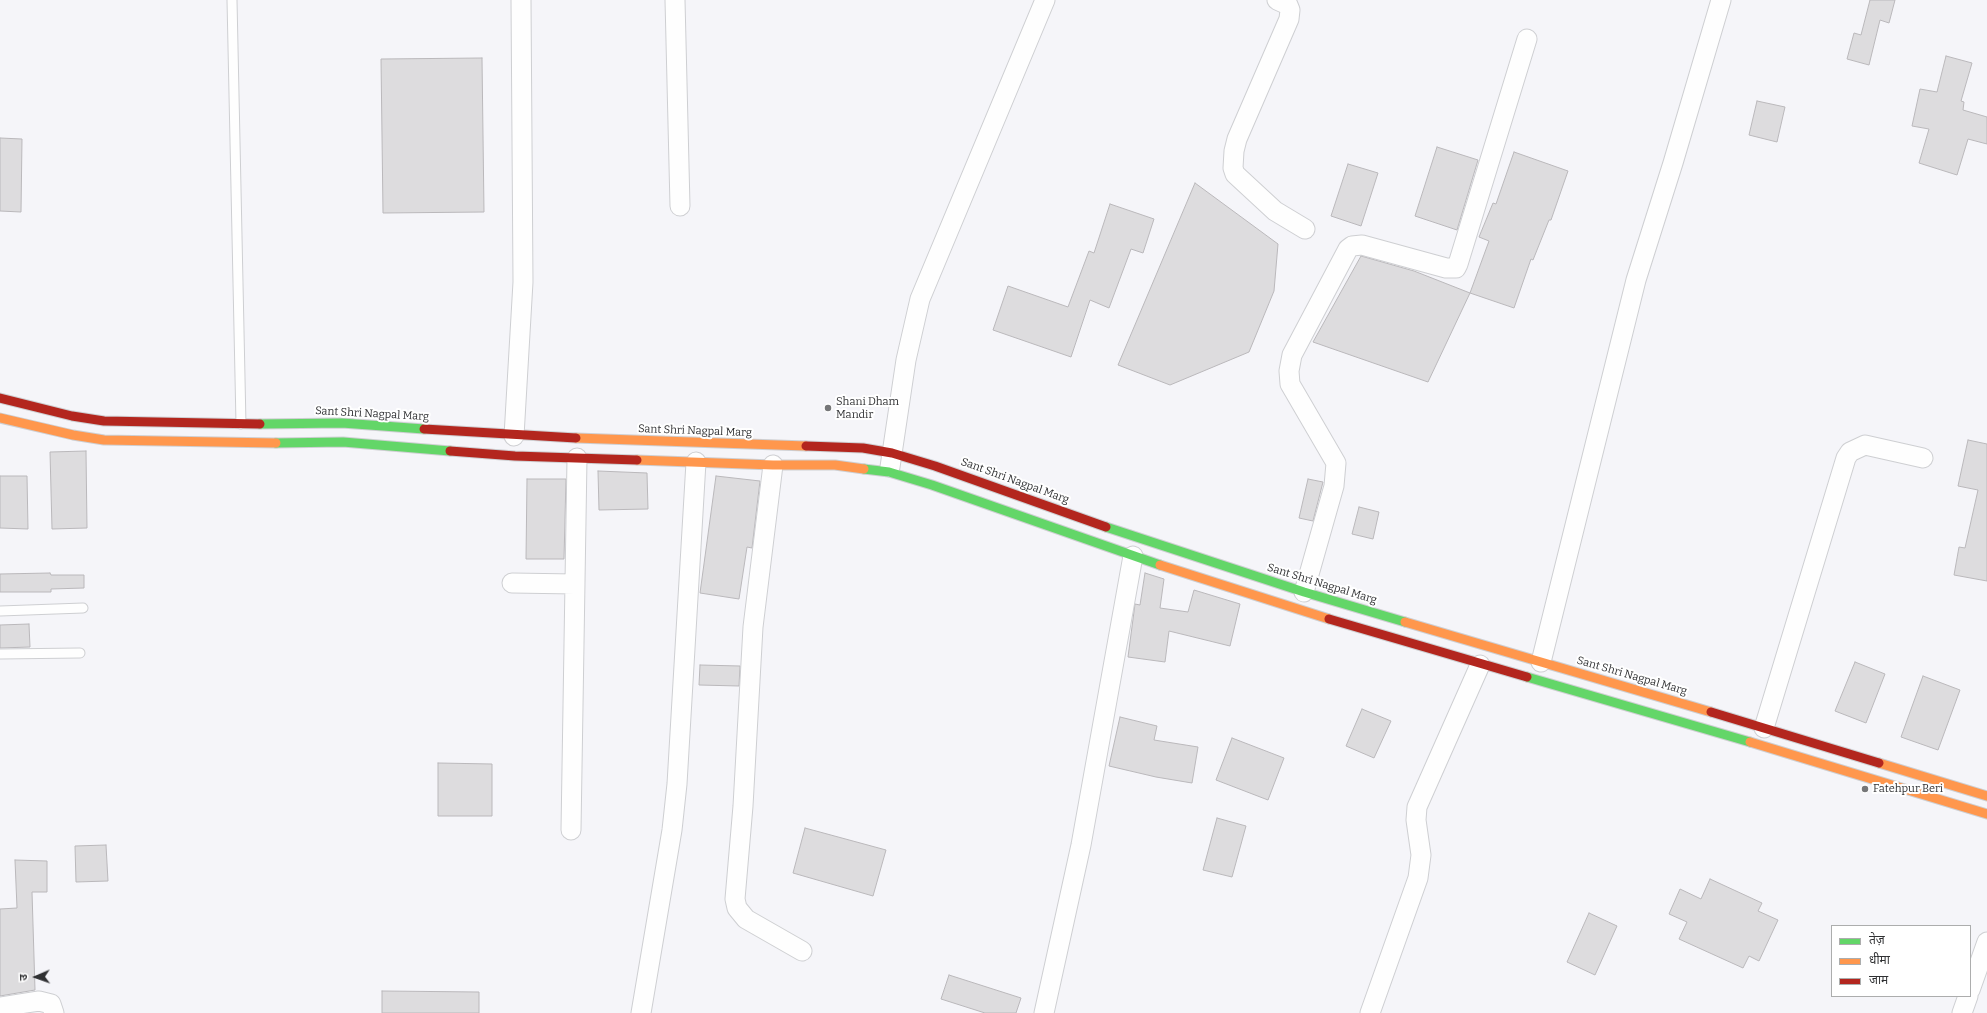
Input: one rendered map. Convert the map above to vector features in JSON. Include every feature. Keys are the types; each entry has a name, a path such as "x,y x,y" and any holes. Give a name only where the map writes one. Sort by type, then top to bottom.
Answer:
{"main road":[{"name":"Sant Shri Nagpal Marg","path":"0,398 72,416 104,421 240,424 342,423 514,436 772,446 834,446 863,448 892,453 935,466 1136,538 1304,592 1764,728 1985,801"},
{"name":"Sant Shri Nagpal Marg","path":"0,418 73,435 104,440 241,443 343,442 515,456 773,465 835,465 889,472 939,487 1132,556 1299,610 1480,665 1706,729 1985,801"}],"street":[{"path":"514,436 523,282 521,0"},
{"path":"674,0 680,206"},
{"path":"889,472 906,360 920,299 1045,0"},
{"path":"1277,0 1288,5 1290,10 1289,19 1237,140 1234,151 1233,168 1235,174 1275,211 1305,229"},
{"path":"1541,662 1636,280 1673,163 1721,0"},
{"path":"1304,592 1334,486 1336,462 1290,384 1288,371 1292,355 1348,249 1352,246 1362,245 1446,268 1452,269 1458,264 1527,39"},
{"path":"1764,728 1846,458 1850,452 1864,445 1923,458"},
{"path":"571,830 577,458"},
{"path":"641,1013 676,799 696,462"},
{"path":"773,465 753,627 743,806 735,900 737,908 746,919 802,951"},
{"path":"1044,1013 1080,845 1132,556"},
{"path":"512,583 575,584"},
{"path":"1370,1013 1418,878 1421,855 1416,820 1417,807 1480,665"},
{"path":"1971,987 1987,942"},
{"path":"1962,1013 1968,997"},
{"path":"0,1007 40,1001 51,1004 54,1013"}],"lane":[{"path":"232,0 240,424"},
{"path":"0,611 83,608"},
{"path":"0,654 80,653"}],"building":[{"path":"1870,0 1895,0 1889,23 1880,20 1869,65 1847,59 1854,33 1861,35"},
{"path":"1946,56 1972,63 1961,101 1964,102 1963,110 1987,117 1987,144 1968,139 1957,175 1919,163 1929,129 1912,126 1920,89 1937,92"},
{"path":"482,58 484,212 383,213 381,59"},
{"path":"1757,101 1785,107 1777,142 1749,135"},
{"path":"0,138 22,139 21,212 0,211"},
{"path":"1437,147 1478,160 1457,230 1415,216"},
{"path":"1514,152 1568,171 1551,220 1549,220 1533,260 1531,259 1514,308 1470,293 1489,241 1479,237 1493,203 1496,204"},
{"path":"1348,164 1378,173 1361,226 1331,216"},
{"path":"1195,183 1278,244 1274,291 1249,352 1170,385 1118,365"},
{"path":"1110,204 1154,219 1143,253 1131,249 1109,308 1090,300 1071,357 993,330 1008,286 1068,307 1089,251 1094,253"},
{"path":"1361,256 1414,271 1470,293 1428,382 1313,342"},
{"path":"1968,440 1987,444 1987,581 1954,575 1959,547 1965,548 1978,490 1958,486"},
{"path":"86,451 87,528 52,529 50,452"},
{"path":"598,471 647,473 648,509 599,510"},
{"path":"0,476 27,476 28,529 0,528"},
{"path":"716,476 760,481 752,548 747,547 739,599 700,593"},
{"path":"527,479 566,479 564,559 526,559"},
{"path":"1308,479 1323,482 1313,521 1299,518"},
{"path":"1359,507 1379,512 1373,539 1352,534"},
{"path":"50,573 51,575 84,575 84,588 51,589 51,592 0,592 0,574"},
{"path":"1145,573 1164,579 1160,608 1188,612 1194,590 1240,604 1230,646 1169,631 1165,662 1128,657 1135,604 1140,605"},
{"path":"29,624 30,647 0,648 0,625"},
{"path":"1855,662 1885,674 1866,723 1835,711"},
{"path":"700,665 740,666 739,686 699,685"},
{"path":"1923,676 1960,690 1938,750 1901,737"},
{"path":"1362,709 1391,721 1374,758 1346,746"},
{"path":"1120,717 1157,726 1154,740 1198,747 1192,783 1156,777 1109,766"},
{"path":"1232,738 1284,758 1268,800 1216,780"},
{"path":"438,763 492,764 492,816 438,816"},
{"path":"1217,818 1246,826 1232,877 1203,870"},
{"path":"805,828 886,850 873,896 793,873"},
{"path":"106,845 108,881 76,882 75,846"},
{"path":"15,860 47,861 47,892 32,892 35,990 0,996 0,909 17,908"},
{"path":"1710,879 1762,903 1758,911 1778,920 1759,961 1749,956 1743,968 1679,939 1687,922 1669,914 1680,889 1701,899"},
{"path":"1589,913 1617,926 1595,975 1567,962"},
{"path":"949,975 1021,998 1016,1013 985,1013 941,999"},
{"path":"382,991 479,992 479,1013 382,1013"}],"traffic: fast":[{"path":"260,424 342,423 424,429"},
{"path":"276,443 343,442 450,451"},
{"path":"864,469 889,472 932,485 1160,565"},
{"path":"1106,527 1304,592 1405,622"},
{"path":"1527,677 1750,742"}],"traffic: slow":[{"path":"0,418 73,435 104,440 276,443"},
{"path":"576,438 806,446"},
{"path":"637,460 773,465 835,465 864,469"},
{"path":"1160,565 1329,619"},
{"path":"1405,622 1711,712"},
{"path":"1750,742 1987,814"},
{"path":"1879,763 1987,796"}],"traffic: jam":[{"path":"0,398 72,416 104,421 260,424"},
{"path":"424,429 576,438"},
{"path":"806,446 863,448 892,453 935,466 1106,527"},
{"path":"450,451 515,456 637,460"},
{"path":"1329,619 1527,677"},
{"path":"1711,712 1879,763"}],"place":[{"name":"Shani Dham Mandir","path":"828,408"},
{"name":"Fatehpur Beri","path":"1865,789"}]}
